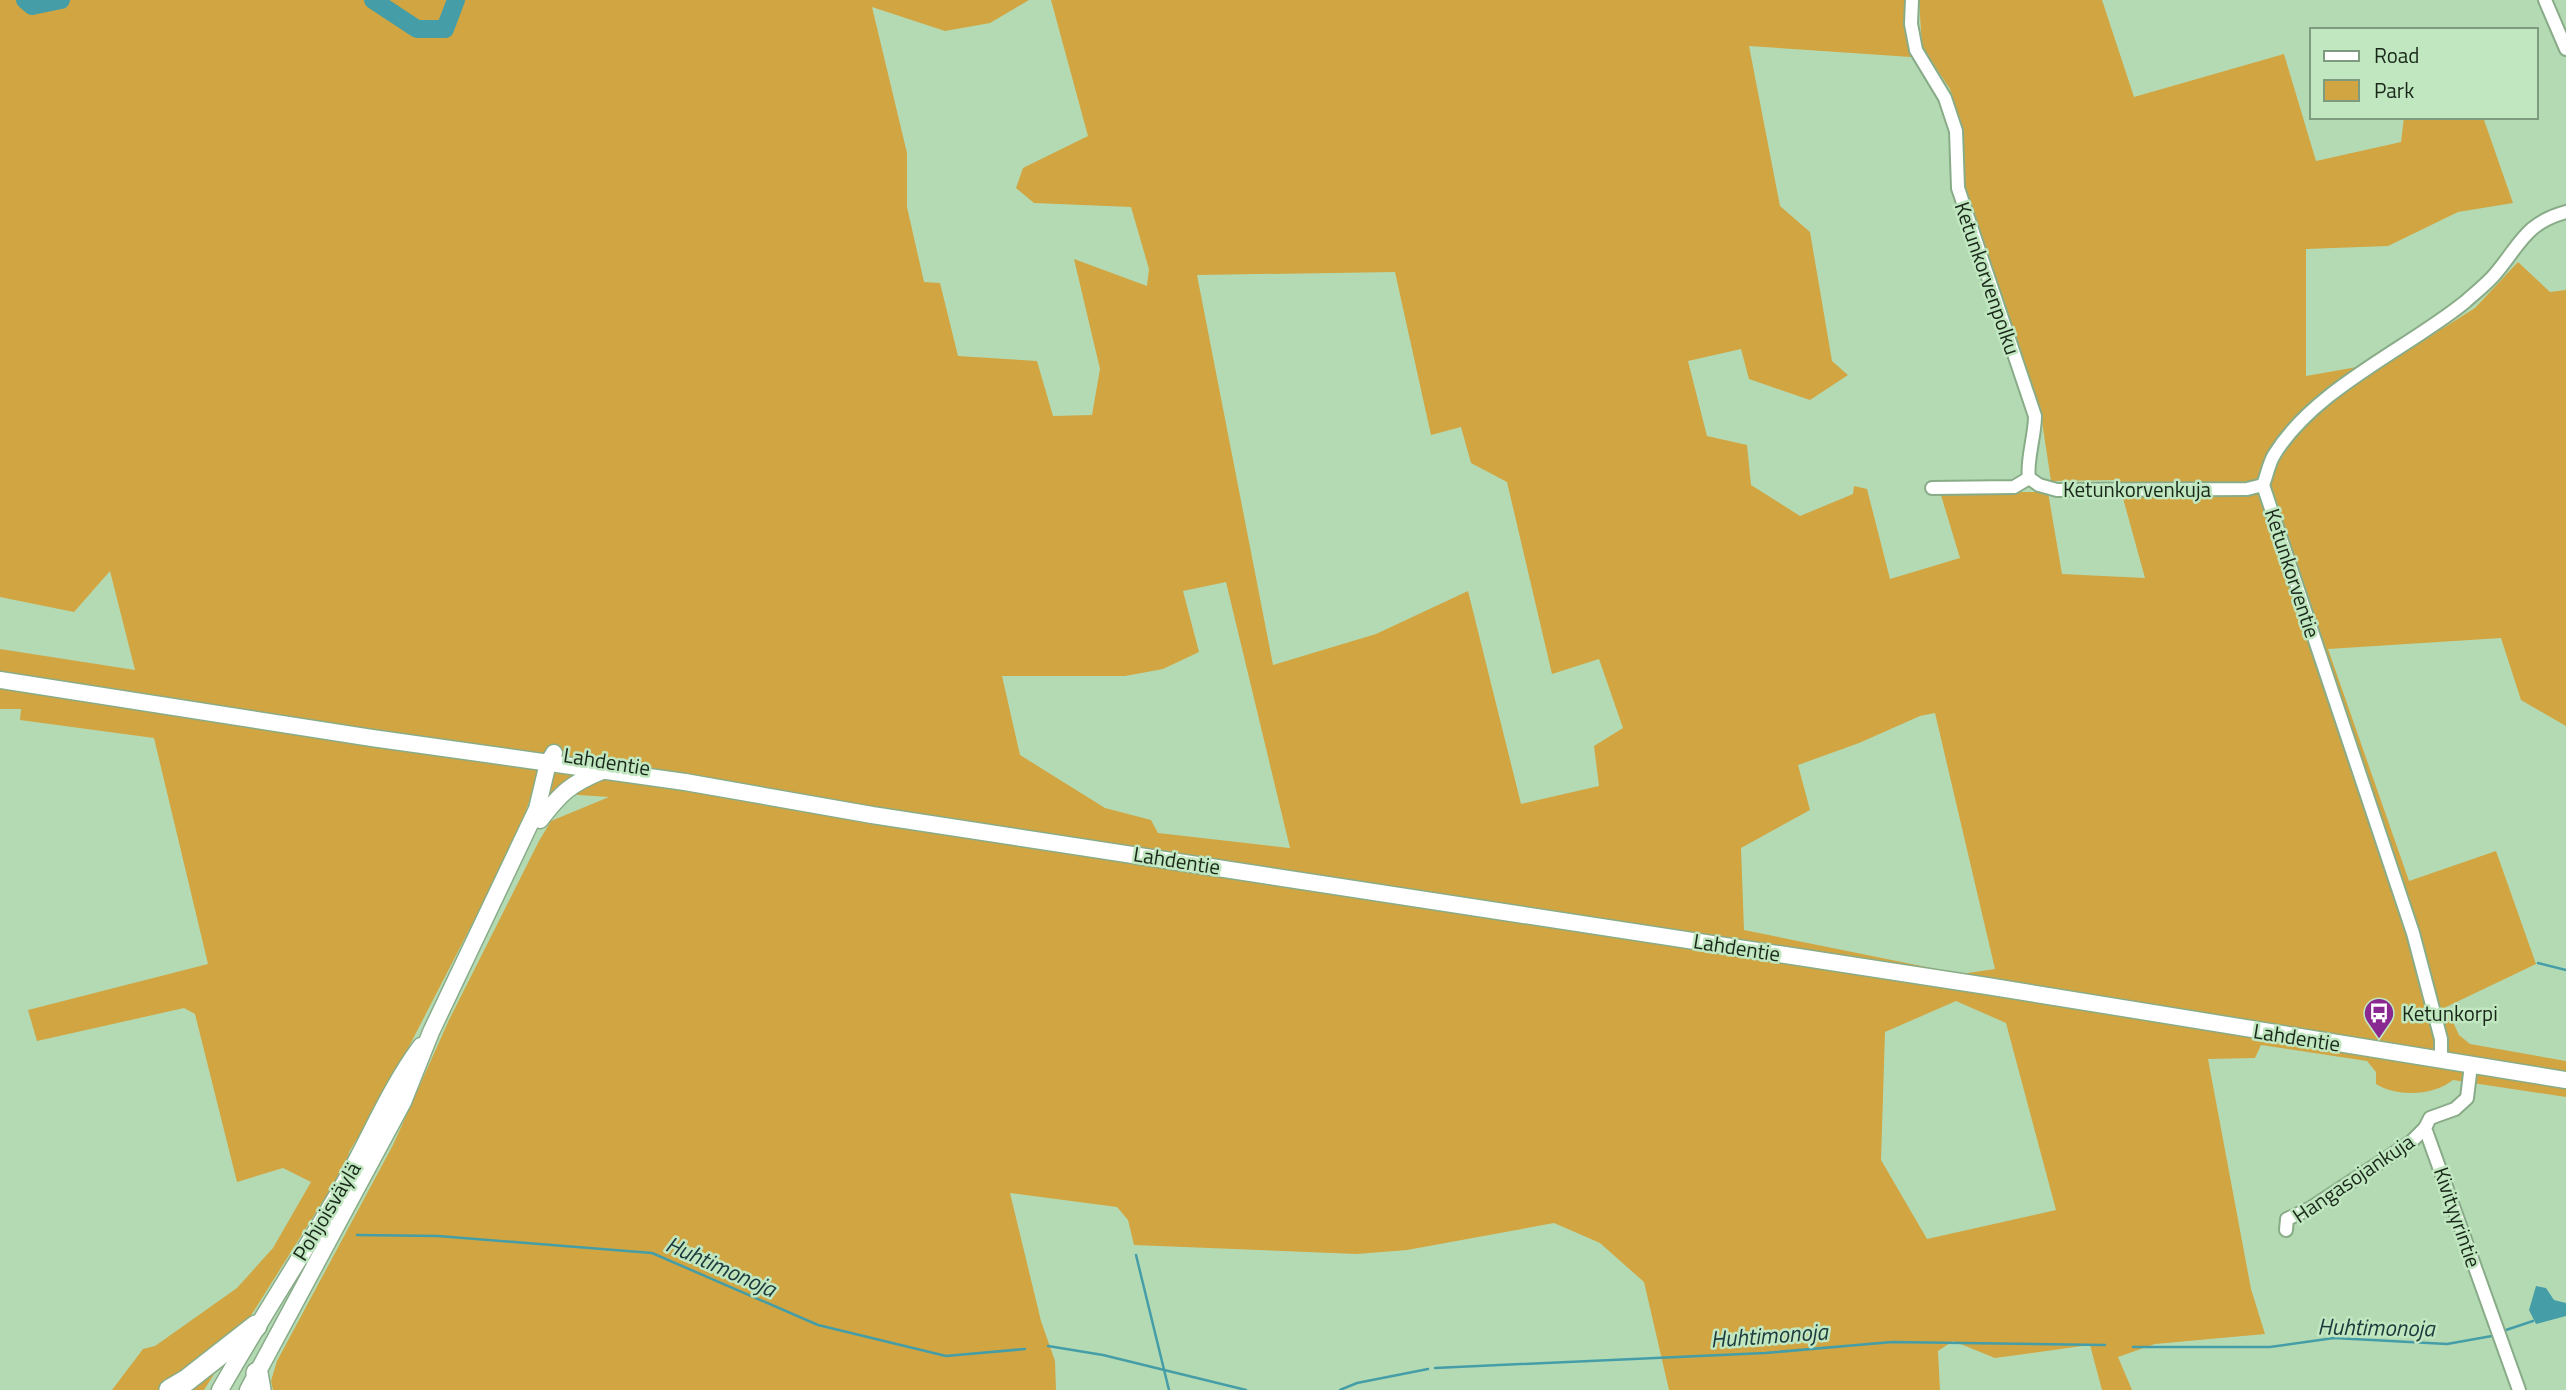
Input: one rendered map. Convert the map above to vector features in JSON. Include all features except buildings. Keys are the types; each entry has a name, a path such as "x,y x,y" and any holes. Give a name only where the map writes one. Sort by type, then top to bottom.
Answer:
{"highway":[{"path":"170,1390 187,1380 256,1326"}],"main road":[{"name":"Lahdentie","path":"0,680 873,807 908,818"},
{"name":"Lahdentie","path":"553,760 604,771 2566,1080"},
{"name":"Pohjoisväylä","path":"255,1384 383,1144 418,1070 431,1032 540,820 553,788 553,760"},
{"name":"Pohjoisväylä","path":"476,942 537,809 553,760"},
{"name":"Pohjoisväylä","path":"540,820 564,790 575,782 604,771"},
{"name":"Pohjoisväylä","path":"220,1390 256,1326 340,1191 406,1066 431,1032"}],"street":[{"name":"Ketunkorvenpolku","path":"1912,0 1911,24 1916,50 1945,98 1956,131 1958,188 2035,416 2035,442 2027,467 2029,478"},
{"path":"2545,0 2566,49"},
{"name":"Ketunkorventie","path":"2441,1059 2441,1039 2413,933 2263,485 2274,455 2306,418 2336,391 2464,303 2496,274 2519,239 2544,218 2566,212"},
{"name":"Ketunkorvenkuja","path":"2029,478 2039,485 2057,490 2247,489 2263,485"},
{"path":"1933,488 2014,487 2029,478"},
{"path":"2425,1128 2430,1118 2455,1109 2467,1098 2471,1065"},
{"name":"Hangasojankuja","path":"2286,1230 2287,1219 2311,1208 2411,1142 2425,1128"},
{"name":"Kivityyrintie","path":"2425,1128 2518,1390"}],"green space":[{"path":"0,0 1029,0 990,23 945,31 872,7 907,153 907,207 924,282 940,283 958,356 1037,361 1053,416 1092,415 1100,369 1074,259 1147,286 1149,269 1131,207 1034,203 1016,188 1023,168 1088,136 1051,0 1905,0 1904,25 1911,57 1749,46 1780,206 1810,232 1832,361 1848,375 1810,400 1749,379 1741,349 1688,361 1707,436 1747,445 1751,485 1800,516 1853,494 1854,486 1867,489 1890,579 1960,558 1940,492 2048,492 2062,574 2145,578 2118,480 2051,481 2041,415 1964,186 1963,130 1950,89 1922,47 1919,0 2102,0 2134,97 2284,54 2316,161 2401,142 2404,119 2484,119 2513,203 2458,212 2388,246 2306,249 2306,376 2391,361 2475,308 2518,262 2550,292 2566,290 2566,726 2521,700 2501,638 2328,649 2409,881 2496,851 2536,964 2446,1007 2459,1035 2470,1044 2566,1061 2566,1097 2453,1080 2425,1092 2404,1093 2376,1084 2376,1072 2367,1061 2261,1045 2255,1058 2208,1059 2251,1289 2265,1334 2155,1344 2118,1357 2132,1390 2102,1390 2090,1345 1995,1358 1953,1341 1938,1351 1940,1390 1669,1390 1644,1282 1600,1243 1554,1223 1407,1250 1357,1254 1134,1245 1128,1220 1117,1207 1010,1193 1041,1321 1055,1361 1056,1390 273,1390 271,1381 277,1361 393,1145 449,1020 539,841 551,821 609,797 532,792 519,833 383,1097 349,1152 347,1163 204,1390 112,1390 143,1349 155,1346 237,1288 273,1248 311,1182 283,1168 237,1182 195,1014 184,1008 37,1041 28,1010 208,964 154,738 20,720 21,709 0,709 0,649 135,670 110,571 74,612 0,597","holes":["1395,272 1431,435 1461,427 1471,463 1507,482 1552,674 1599,659 1623,728 1594,746 1599,786 1521,804 1468,591 1376,634 1273,665 1197,275","1226,582 1290,848 1158,833 1151,820 1105,808 1020,755 1002,676 1125,676 1163,669 1199,652 1183,591","1935,713 1995,969 1961,974 1744,930 1741,848 1810,810 1798,765 1859,743 1920,716","1956,1001 2006,1023 2056,1210 1927,1239 1881,1160 1885,1032"]}],"water":[{"path":"2536,1286 2546,1288 2554,1300 2566,1303 2566,1316 2536,1324 2529,1310"}],"waterway":[{"path":"25,0 32,6 61,0"},
{"path":"373,0 417,29 445,29 456,0"},
{"path":"2538,963 2566,970"},
{"name":"Huhtimonoja","path":"357,1235 438,1236 652,1253 818,1325 946,1356 1025,1349"},
{"path":"1136,1255 1169,1390"},
{"name":"Huhtimonoja","path":"2506,1330 2533,1321"},
{"name":"Huhtimonoja","path":"2133,1347 2270,1347 2334,1338 2447,1344 2492,1336"},
{"name":"Huhtimonoja","path":"1435,1368 1765,1353 1892,1342 2105,1345"},
{"name":"Huhtimonoja","path":"1048,1346 1103,1355 1246,1390"},
{"name":"Huhtimonoja","path":"1340,1390 1357,1383 1428,1369"}],"place":[{"name":"Ketunkorpi","path":"2379,1040"}]}
